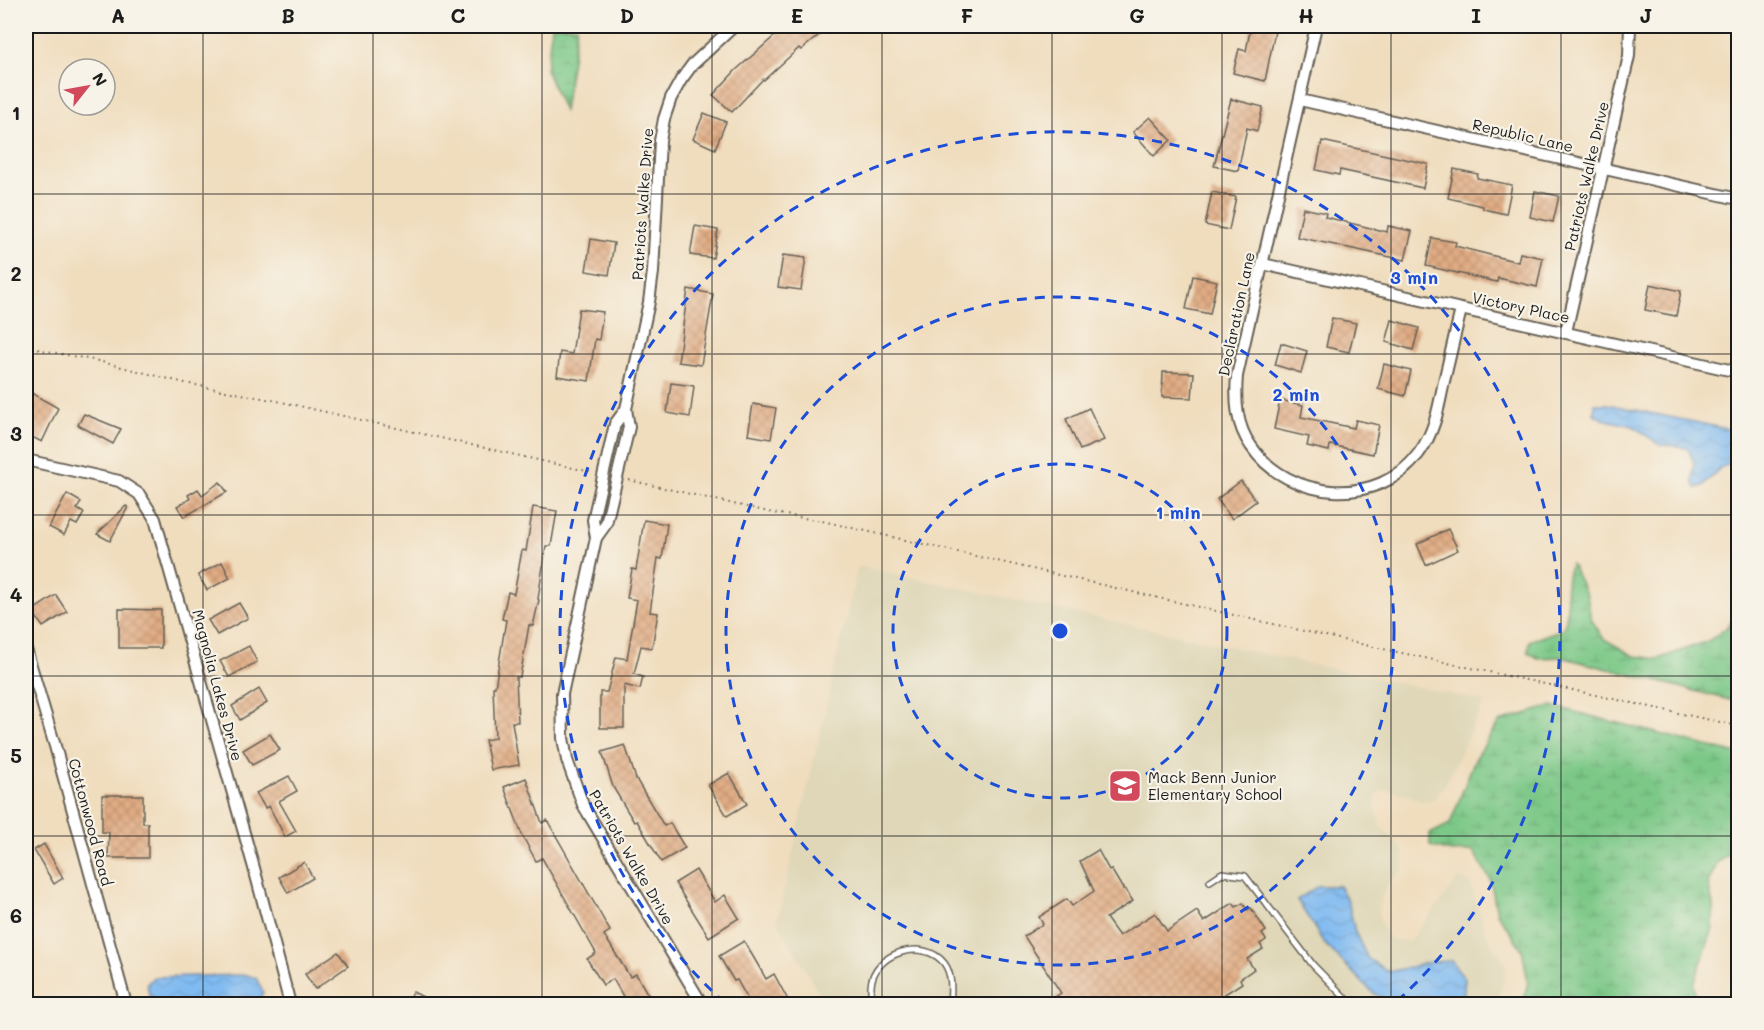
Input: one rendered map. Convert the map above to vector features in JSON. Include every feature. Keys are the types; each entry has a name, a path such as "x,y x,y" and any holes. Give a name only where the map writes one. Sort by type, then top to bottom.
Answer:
{"street":[{"name":"Patriots Walke Drive","path":"596,538 606,524 629,427 626,409 653,272 660,141 664,118 671,98 692,65 734,26"},
{"name":"Declaration Lane","path":"1316,26 1237,376 1235,396 1237,412 1249,444 1262,461 1286,478 1313,488 1334,492 1368,488 1387,481 1405,469 1419,454 1429,437 1461,310"},
{"name":"Patriots Walke Drive","path":"1566,332 1629,56 1630,26"},
{"name":"Republic Lane","path":"1300,100 1738,199"},
{"name":"Victory Place","path":"1263,264 1738,372"},
{"name":"Patriots Walke Drive","path":"626,409 615,424 593,520 596,538 562,694 562,738 567,760 583,805 702,1005"},
{"name":"Magnolia Lakes Drive","path":"26,460 119,481 139,494 155,519 254,868 290,1005"},
{"name":"Cottonwood Road","path":"26,649 126,1005"}],"lane":[{"path":"1210,880 1222,873 1245,876 1313,965 1351,1005"},
{"path":"874,1005 871,987 873,975 885,959 901,951 916,950 932,955 943,962 950,975 950,1005"}],"path":[{"path":"26,347 604,475"},
{"path":"618,477 1738,726"}],"shaded area":[{"name":"Mack Benn Junior Elementary School","path":"858,566 1487,702 1480,711 1447,782 1432,800 1422,801 1389,790 1378,792 1375,803 1379,824 1402,849 1404,859 1403,870 1387,885 1379,906 1379,918 1388,938 1409,942 1459,878 1470,881 1486,934 1504,961 1506,973 1497,1004 825,1004 777,921"}],"green space":[{"path":"552,26 577,26 564,111 546,70"},
{"path":"1571,564 1587,596 1591,619 1604,639 1634,656 1658,659 1708,641 1726,628 1738,611 1738,702 1561,657 1538,658 1528,652 1529,641 1563,629 1567,613 1567,580"},
{"path":"1552,706 1738,754 1738,847 1718,862 1708,883 1713,905 1713,928 1694,984 1695,1004 1523,1004 1528,982 1522,949 1497,913 1490,879 1473,851 1451,852 1430,846 1430,834 1450,824 1474,761 1499,722"}],"water":[{"path":"1595,404 1607,404 1738,431 1738,460 1720,468 1703,486 1696,488 1693,481 1694,463 1688,449 1660,445 1633,426 1602,419 1594,414"},
{"path":"1318,886 1339,886 1348,901 1355,932 1368,959 1389,972 1431,962 1452,961 1465,979 1463,999 1456,1004 1393,1004 1373,993 1324,943 1297,900"},
{"path":"247,975 256,978 263,992 255,1004 151,1004 147,984 154,977"}],"building":[{"path":"786,26 811,26 819,35 801,50 799,48 763,79 732,112 713,95 736,70"},
{"path":"1251,26 1276,26 1265,81 1233,73 1239,49 1246,51"},
{"path":"1231,99 1263,107 1257,131 1247,128 1238,171 1214,166"},
{"path":"704,113 726,122 715,149 693,139"},
{"path":"1150,117 1171,140 1154,156 1133,132"},
{"path":"1322,141 1428,164 1423,188 1340,170 1339,175 1316,170"},
{"path":"1454,169 1478,174 1477,178 1512,185 1506,214 1448,198"},
{"path":"1535,191 1559,196 1553,222 1530,217"},
{"path":"1212,192 1236,197 1229,230 1205,225"},
{"path":"1303,208 1326,213 1325,217 1387,232 1388,226 1412,231 1405,260 1297,237"},
{"path":"695,226 718,230 713,258 690,255"},
{"path":"1432,238 1456,242 1455,246 1518,262 1520,253 1543,258 1537,287 1498,278 1497,282 1426,266"},
{"path":"591,239 614,243 609,275 586,271"},
{"path":"783,255 806,258 801,290 778,287"},
{"path":"1193,276 1217,281 1210,314 1186,309"},
{"path":"1650,284 1681,291 1676,316 1645,310"},
{"path":"688,289 713,294 701,365 678,362"},
{"path":"579,309 603,312 599,340 595,339 589,381 557,376 560,352 572,354"},
{"path":"1332,318 1356,323 1349,352 1326,347"},
{"path":"1392,320 1419,328 1413,350 1386,342"},
{"path":"1281,343 1307,351 1301,373 1275,365"},
{"path":"1384,364 1411,371 1405,396 1378,389"},
{"path":"1163,372 1194,373 1192,398 1162,397"},
{"path":"671,383 694,386 690,417 667,413"},
{"path":"26,390 58,408 42,442 26,434"},
{"path":"1280,400 1303,405 1301,417 1354,428 1356,420 1379,425 1373,454 1330,445 1329,451 1307,446 1309,437 1274,429"},
{"path":"753,404 776,408 771,439 748,435"},
{"path":"1089,408 1104,440 1080,450 1066,419"},
{"path":"84,414 121,429 113,444 78,425"},
{"path":"1241,481 1256,501 1232,519 1217,499"},
{"path":"220,482 227,492 184,517 177,506 190,499 188,495 198,489 202,495"},
{"path":"67,494 81,502 77,509 84,513 77,525 71,522 64,535 49,527"},
{"path":"126,506 128,507 110,541 97,534"},
{"path":"533,507 557,511 551,546 546,546 533,626 529,625 520,677 516,677 518,722 512,722 519,765 491,770 485,740 495,738 493,687 495,687 506,620 502,619 508,592 514,594 522,550 526,551"},
{"path":"644,520 667,524 662,559 658,558 650,612 658,613 652,648 641,646 634,674 643,677 640,689 624,685 624,728 600,728 600,692 607,692 616,657 627,659 637,600 627,598 632,569 636,570"},
{"path":"1448,529 1458,550 1426,565 1417,544"},
{"path":"222,562 230,578 207,590 198,575"},
{"path":"56,595 67,612 43,627 32,611"},
{"path":"239,603 248,618 217,635 208,620"},
{"path":"119,609 161,610 161,648 119,648"},
{"path":"249,646 257,662 229,677 220,661"},
{"path":"259,689 267,703 240,720 232,706"},
{"path":"270,734 280,750 252,765 243,750"},
{"path":"625,745 636,779 664,826 670,823 685,848 661,862 637,821 634,822 613,787 602,752"},
{"path":"729,773 747,804 727,816 708,785"},
{"path":"289,776 297,791 279,801 296,831 285,837 269,806 265,808 256,793"},
{"path":"526,778 542,823 547,820 610,931 604,935 630,977 636,974 654,1005 628,1005 613,979 603,985 587,959 596,953 542,858 536,861 522,835 504,787"},
{"path":"102,795 143,795 143,823 148,823 148,858 108,858 109,832 102,832"},
{"path":"44,844 63,878 54,884 34,850"},
{"path":"1098,850 1109,870 1111,869 1133,901 1106,918 1119,936 1155,913 1167,931 1197,911 1204,922 1233,903 1236,907 1243,903 1247,910 1251,908 1266,931 1262,934 1266,940 1260,944 1263,949 1247,959 1254,969 1240,979 1242,983 1208,1005 1043,1005 1061,993 1024,936 1043,924 1039,917 1067,899 1072,906 1094,891 1080,861"},
{"path":"304,862 313,878 288,893 279,877"},
{"path":"696,870 715,902 725,895 739,918 709,937 675,883"},
{"path":"744,941 766,979 774,974 788,1000 781,1005 751,1005 737,980 734,981 719,956"},
{"path":"338,952 348,966 315,989 305,974"},
{"path":"413,992 439,1005 406,1005"}],"place":[{"name":"Mack Benn Junior Elementary School","path":"1125,786"}]}
